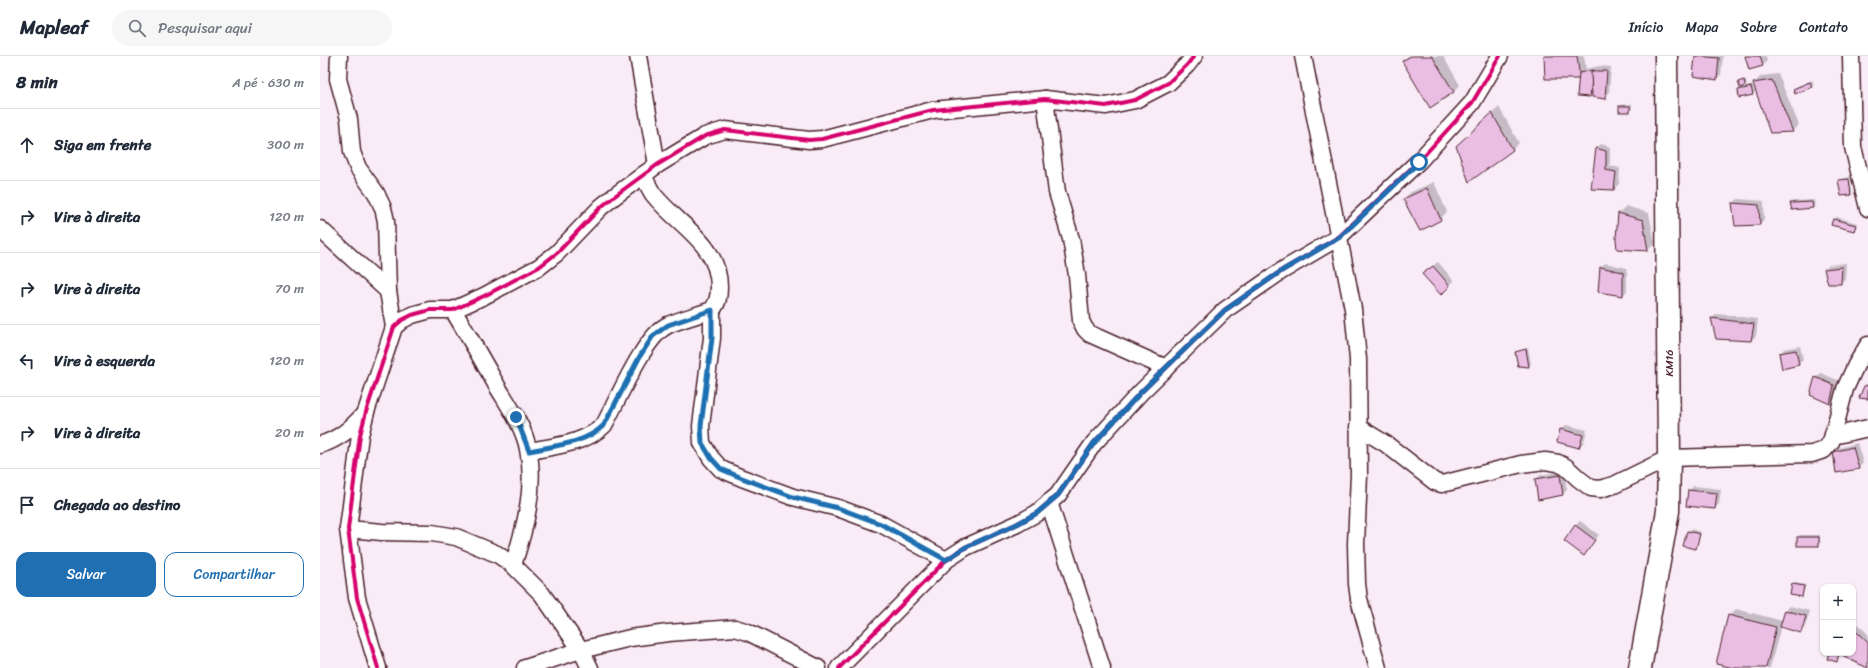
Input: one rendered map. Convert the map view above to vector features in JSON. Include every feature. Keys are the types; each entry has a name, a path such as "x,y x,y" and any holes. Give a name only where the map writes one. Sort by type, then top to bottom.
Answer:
{"street":[{"path":"339,56 338,79 349,119 352,152 358,168 376,193 383,208 386,221 388,291 394,327 360,435 348,529 357,598 378,668"},
{"path":"638,56 657,165"},
{"path":"394,327 402,320 412,315 430,310 453,310 484,296 538,267 557,253 601,207 657,165 705,136 726,130 809,140 822,139 933,110 1045,99 1106,106 1135,100 1168,83 1187,65 1194,56"},
{"path":"1303,56 1340,237 1353,309 1358,359 1357,584 1359,599 1378,668"},
{"path":"839,668 946,560 966,547 1017,524 1037,513 1058,495 1094,443 1141,392 1225,310 1283,270 1340,237 1419,162 1472,102 1500,56"},
{"name":"KM16","path":"1640,668 1668,511 1669,458 1666,56"},
{"path":"1851,56 1853,147 1868,208"},
{"path":"1045,99 1057,192 1070,239 1077,275 1081,320 1085,329 1094,336 1166,368"},
{"path":"529,451 580,440 596,433 604,425 640,356 653,336 668,325 712,310 717,305 719,274 709,253 695,235 653,193 643,175"},
{"path":"320,229 388,291"},
{"path":"453,310 516,417 529,451 531,475 527,508 522,537 513,566"},
{"path":"712,310 712,338 701,426 702,443 711,458 721,469 793,497 838,508 881,524 946,560"},
{"path":"1358,427 1386,444 1435,482 1442,484 1521,464 1545,461 1558,463 1566,467 1579,480 1591,488 1600,489 1614,485 1669,458 1812,454 1824,450 1831,442 1845,389 1856,365 1868,345"},
{"path":"320,445 342,435 355,425 366,412"},
{"path":"1833,436 1868,428"},
{"path":"1049,502 1102,668"},
{"path":"348,529 432,534 456,537 497,554 513,566 542,594 581,650 590,668"},
{"path":"525,668 581,650 638,637 735,628 753,635 818,668"}],"building":[{"path":"1411,56 1432,56 1454,92 1430,108 1402,61"},
{"path":"1544,56 1577,56 1580,79 1545,79"},
{"path":"1695,56 1719,58 1717,80 1693,76"},
{"path":"1745,56 1760,56 1763,66 1749,70"},
{"path":"1593,70 1590,97 1577,96 1579,73"},
{"path":"1591,71 1607,71 1605,99 1592,97"},
{"path":"1744,80 1745,86 1740,88 1738,82"},
{"path":"1772,80 1793,132 1770,133 1753,83"},
{"path":"1810,82 1812,87 1795,94 1793,89"},
{"path":"1751,87 1753,95 1739,98 1738,90"},
{"path":"1619,106 1630,106 1630,112 1619,112"},
{"path":"1492,113 1513,150 1469,182 1456,146"},
{"path":"1596,148 1606,151 1606,170 1616,172 1614,190 1591,189"},
{"path":"1849,179 1851,195 1841,196 1838,180"},
{"path":"1427,188 1441,220 1420,231 1403,199"},
{"path":"1812,202 1813,208 1792,210 1790,203"},
{"path":"1732,203 1759,205 1760,225 1735,226"},
{"path":"1618,213 1643,220 1648,251 1617,249 1616,239"},
{"path":"1833,219 1856,225 1854,231 1831,225"},
{"path":"1433,266 1450,286 1441,295 1422,274"},
{"path":"1600,267 1623,272 1623,296 1598,292"},
{"path":"1842,267 1841,284 1828,284 1824,269"},
{"path":"1711,318 1754,324 1751,341 1716,339"},
{"path":"1526,349 1529,367 1518,366 1515,352"},
{"path":"1796,350 1799,365 1782,369 1779,353"},
{"path":"1815,377 1834,385 1830,404 1810,395"},
{"path":"1868,385 1868,399 1859,398 1864,386"},
{"path":"1560,429 1583,435 1579,448 1557,442"},
{"path":"1853,447 1859,469 1836,473 1833,452"},
{"path":"1560,475 1563,495 1538,500 1535,479"},
{"path":"1688,490 1717,493 1715,509 1686,506"},
{"path":"1575,525 1595,540 1584,556 1564,541"},
{"path":"1687,531 1700,534 1696,549 1683,546"},
{"path":"1797,537 1819,537 1819,546 1797,546"},
{"path":"1792,584 1804,586 1802,597 1790,595"},
{"path":"1785,610 1806,616 1801,633 1780,627"},
{"path":"1728,615 1776,627 1766,668 1734,668 1716,664"},
{"path":"1856,631 1868,643 1868,668 1844,657 1856,656"},
{"path":"1828,656 1838,656 1837,662 1827,659"}],"cycle path":[{"path":"378,668 357,598 348,529 360,435 394,327 402,320 412,315 430,310 453,310 484,296 539,267 557,253 601,207 616,195 657,165 705,136 725,130 809,140 822,139 933,110 1045,99 1106,106 1135,100 1168,83 1187,65 1194,56"},
{"path":"839,668 946,560 966,547 1017,524 1037,513 1058,495 1094,443 1141,392 1225,310 1283,270 1339,237 1419,161 1472,103 1500,56"}],"route":[{"path":"516,417 529,451 580,440 596,433 604,425 640,356 653,336 668,325 712,310 712,338 701,426 702,443 711,458 721,469 793,497 838,508 881,524 946,560 966,547 1017,524 1037,513 1058,495 1094,443 1141,392 1225,310 1247,293 1283,270 1340,237 1419,162"}]}
